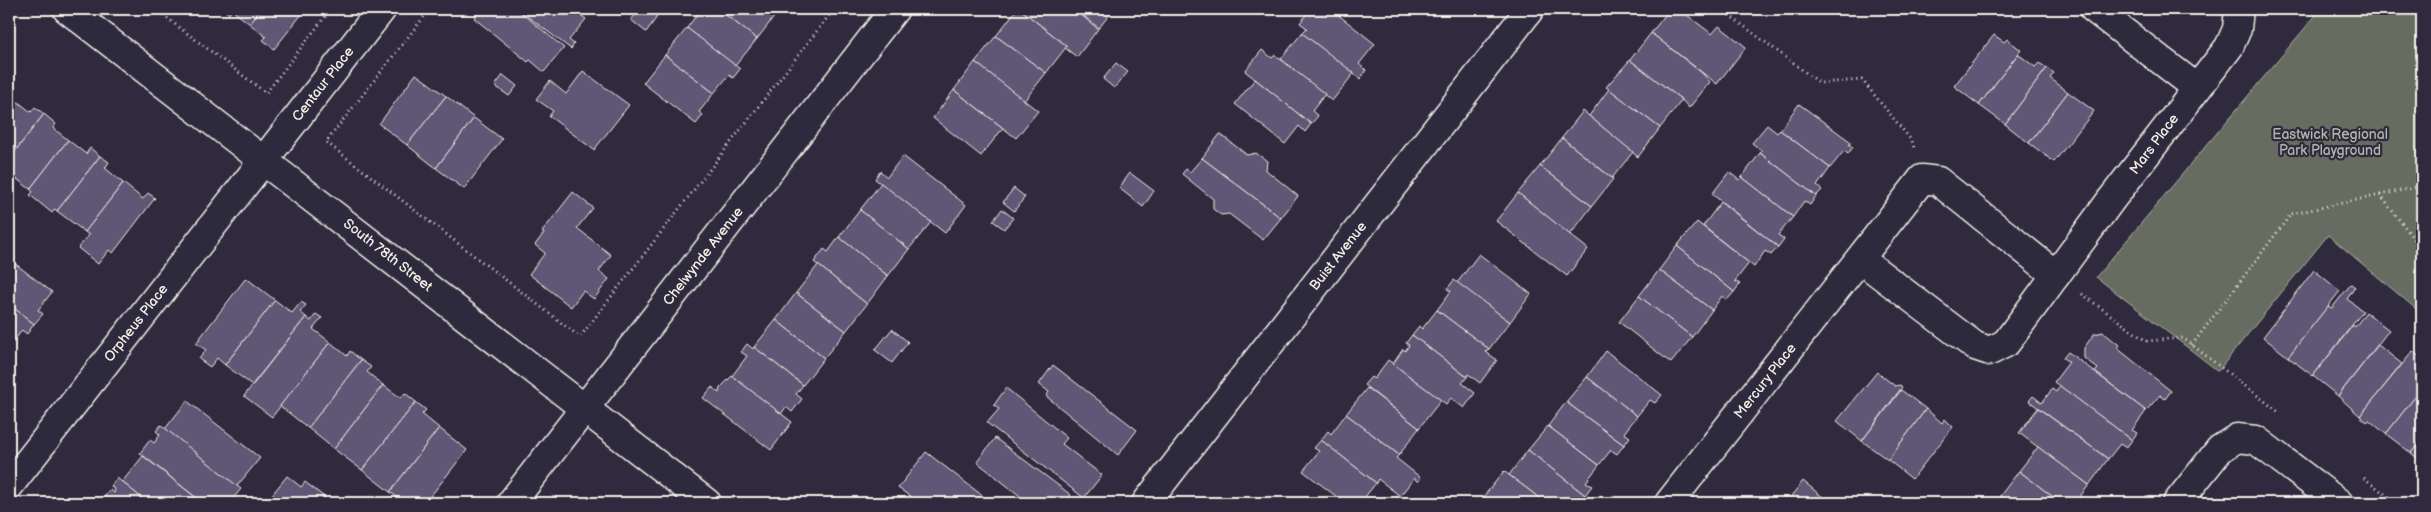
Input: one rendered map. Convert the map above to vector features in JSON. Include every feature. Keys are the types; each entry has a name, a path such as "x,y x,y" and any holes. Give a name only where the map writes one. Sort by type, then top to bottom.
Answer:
{"street":[{"name":"South 78th Street","path":"67,9 264,159 707,503"},
{"name":"Centaur Place","path":"264,159 382,9"},
{"name":"Chelwynde Avenue","path":"511,503 895,9"},
{"name":"Buist Avenue","path":"1146,503 1530,9"},
{"path":"2094,9 2197,88"},
{"name":"Mars Place","path":"2056,275 2111,200 2229,47 2237,29 2239,9"},
{"name":"Orpheus Place","path":"9,486 264,159"},
{"name":"Mercury Place","path":"1669,503 1922,179"},
{"path":"1860,259 1975,346 1990,351 2006,343 2056,275 1938,181 1922,179"},
{"path":"2181,502 2220,449 2236,438 2256,440 2339,503"}],"path":[{"path":"155,9 266,93 331,9"},
{"path":"430,9 326,142 580,337 834,9"},
{"path":"1721,9 1820,83 1862,80 1912,141 1922,179"},
{"path":"2192,345 2291,214 2422,186"},
{"path":"2380,195 2422,249"},
{"path":"2056,275 2146,341 2183,338 2286,417"},
{"path":"2361,475 2397,503"}],"green space":[{"name":"Eastwick Regional Park Playground","path":"2321,9 2422,9 2422,314 2328,235 2218,371 2096,277"}],"building":[{"path":"223,9 261,9 250,24 232,10 229,14"},
{"path":"261,9 306,9 274,49 263,40 266,37 250,24"},
{"path":"481,9 488,13 491,9 517,9 564,48 544,72 530,60 528,62 474,18"},
{"path":"518,9 573,9 586,19 569,40 574,44 571,49"},
{"path":"640,9 647,9 657,17 646,32 631,20"},
{"path":"701,9 718,9 757,39 735,66 687,28"},
{"path":"718,9 774,9 778,12 757,39"},
{"path":"1017,9 1020,9 1067,46 1046,73 996,36"},
{"path":"1020,9 1074,9 1098,29 1077,57 1065,48 1067,46"},
{"path":"1075,9 1114,9 1099,28"},
{"path":"1310,9 1316,9 1320,12 1322,9 1331,9 1375,44 1359,64 1366,70 1360,79 1302,33 1307,28 1300,23"},
{"path":"1670,9 1679,9 1712,34 1719,26 1746,47 1717,84 1651,33"},
{"path":"687,28 740,69 733,78 729,75 714,93 665,55"},
{"path":"1302,33 1354,73 1332,101 1281,59"},
{"path":"1651,33 1702,73 1710,82 1689,108 1682,100 1630,60"},
{"path":"1994,35 2004,42 2007,39 2021,50 1979,105 1954,86"},
{"path":"996,36 1046,73 1024,101 975,62"},
{"path":"1262,50 1272,58 1275,55 1325,94 1312,111 1318,116 1311,124 1245,71"},
{"path":"2018,54 2035,67 2039,63 2047,68 2005,124 1979,105"},
{"path":"665,55 714,93 699,112 703,115 696,124 643,83"},
{"path":"1630,60 1682,100 1660,128 1606,87"},
{"path":"975,62 1038,111 1016,138 954,90"},
{"path":"1116,63 1128,72 1114,88 1103,79"},
{"path":"2047,68 2054,73 2050,78 2068,92 2029,143 2005,124"},
{"path":"583,71 629,105 594,150 549,116 553,111 536,99 550,81 566,94"},
{"path":"416,74 446,96 407,145 379,124"},
{"path":"503,75 517,86 509,96 495,86"},
{"path":"1255,79 1311,124 1305,132 1299,126 1285,144 1235,104"},
{"path":"1609,89 1660,128 1638,157 1589,116"},
{"path":"954,90 1003,128 981,156 933,118"},
{"path":"2068,92 2094,111 2054,162 2029,143"},
{"path":"446,96 474,118 436,168 407,145"},
{"path":"13,98 31,112 35,107 44,114 9,159 9,103"},
{"path":"1799,104 1851,142 1849,145 1853,147 1848,154 1844,151 1830,168 1780,130"},
{"path":"1583,111 1633,152 1612,178 1562,138"},
{"path":"44,114 56,124 53,128 68,140 30,189 9,173 9,159"},
{"path":"474,118 502,139 464,189 436,168"},
{"path":"1767,125 1777,133 1780,130 1830,168 1817,186 1822,190 1816,196 1760,153 1762,151 1752,143"},
{"path":"1220,134 1247,155 1256,153 1267,161 1266,170 1298,196 1281,218 1202,158"},
{"path":"1562,138 1613,179 1592,206 1540,166"},
{"path":"68,140 86,154 90,148 100,156 57,211 55,209 52,213 30,195 33,192 30,189"},
{"path":"1760,153 1816,196 1810,205 1804,201 1793,217 1742,177"},
{"path":"100,156 109,162 105,168 123,183 85,232 57,211"},
{"path":"903,156 966,205 945,233 875,179 880,171 887,177"},
{"path":"1202,158 1281,218 1263,240 1229,214 1221,215 1213,209 1213,199 1182,174 1186,169 1190,172"},
{"path":"1540,166 1592,206 1570,235 1518,193"},
{"path":"1729,172 1739,180 1742,177 1793,217 1778,235 1784,239 1778,247 1712,194"},
{"path":"1130,173 1154,191 1143,207 1119,188"},
{"path":"123,183 143,199 148,193 155,198 113,253 109,250 98,264 78,248 89,235 85,232"},
{"path":"881,183 931,222 909,249 860,210"},
{"path":"1014,188 1025,197 1014,211 1003,202"},
{"path":"573,192 593,208 577,228 611,255 599,271 609,279 594,299 583,291 571,307 529,274 545,253 535,245 544,233 542,232"},
{"path":"1518,193 1588,249 1567,276 1496,221"},
{"path":"1721,202 1778,247 1771,255 1765,251 1754,267 1703,226"},
{"path":"1002,209 1013,218 1004,229 993,221"},
{"path":"860,210 909,249 888,276 839,237"},
{"path":"1697,222 1749,263 1735,281 1740,284 1734,292 1677,246"},
{"path":"839,237 888,276 867,304 814,262 824,249 828,252"},
{"path":"1677,246 1734,292 1727,300 1722,296 1712,310 1659,270"},
{"path":"1479,254 1531,294 1510,322 1457,283"},
{"path":"9,259 52,292 38,310 43,314 34,324 9,304"},
{"path":"818,265 867,304 846,331 796,293"},
{"path":"1659,270 1712,310 1692,337 1639,296"},
{"path":"2314,270 2340,291 2288,357 2263,337"},
{"path":"246,278 275,300 225,365 217,358 210,367 199,359 206,350 196,343"},
{"path":"1454,280 1510,322 1489,349 1437,310 1451,291 1447,289"},
{"path":"2351,284 2355,287 2347,299 2363,311 2313,376 2288,357 2328,306 2332,308"},
{"path":"796,293 846,331 824,358 776,320"},
{"path":"1639,296 1692,337 1671,363 1619,322"},
{"path":"275,300 292,313 301,302 306,305 300,312 306,317 252,385 225,365"},
{"path":"9,304 34,324 27,334 22,330 9,348"},
{"path":"1437,310 1489,349 1486,352 1497,360 1480,383 1468,374 1467,377 1412,335 1419,326 1422,329"},
{"path":"2366,312 2389,330 2338,396 2313,376 2353,325 2355,327"},
{"path":"316,314 322,318 313,329 330,342 272,417 244,396 306,317 311,321"},
{"path":"776,320 824,358 803,385 754,347"},
{"path":"892,329 908,342 892,363 875,350"},
{"path":"2103,332 2119,345 2117,348 2171,391 2165,399 2160,395 2146,411 2095,372 2098,369 2084,358 2084,348 2094,334"},
{"path":"1412,335 1467,377 1462,383 1475,393 1464,408 1451,398 1446,404 1393,364 1403,349 1405,351 1409,345 1406,343"},
{"path":"330,342 347,356 350,351 361,360 308,428 280,406"},
{"path":"747,344 753,349 754,347 803,385 796,394 802,399 792,412 786,407 781,414 732,376 747,356 741,352"},
{"path":"2378,345 2402,364 2360,416 2338,396"},
{"path":"1606,351 1662,395 1655,403 1650,400 1637,416 1587,377"},
{"path":"2413,351 2422,359 2422,388 2386,434 2369,420 2367,422 2360,416"},
{"path":"2068,352 2146,411 2132,430 2137,433 2132,440 2054,382 2069,362 2063,358"},
{"path":"361,360 371,367 367,372 383,385 334,449 308,428"},
{"path":"1388,360 1441,400 1419,428 1364,385 1371,377 1374,379"},
{"path":"1053,365 1137,430 1118,455 1046,396 1049,392 1039,384"},
{"path":"1877,372 1895,386 1900,385 1902,387 1862,441 1837,421"},
{"path":"732,376 792,422 771,450 703,398 712,387 719,393 720,388"},
{"path":"1587,377 1637,416 1624,433 1630,437 1624,445 1566,402"},
{"path":"383,385 401,398 405,393 416,402 362,470 334,449"},
{"path":"2060,386 2132,440 2126,448 2120,444 2108,459 2029,401 2033,396 2042,403 2052,389 2056,392"},
{"path":"1006,388 1067,438 1062,444 1102,475 1084,498 987,423 999,409 994,405"},
{"path":"1367,388 1419,428 1399,455 1346,414"},
{"path":"2422,388 2422,439 2411,453 2386,434"},
{"path":"1901,390 1926,409 1888,460 1862,441"},
{"path":"187,401 260,458 237,486 165,429"},
{"path":"416,402 426,410 422,414 439,428 390,492 362,470"},
{"path":"1566,402 1624,445 1617,454 1611,450 1599,465 1548,426"},
{"path":"2038,408 2108,459 2089,485 2019,433"},
{"path":"1926,409 1942,423 1945,419 1953,427 1912,479 1888,460"},
{"path":"1346,414 1399,455 1396,458 1421,478 1418,482 1414,478 1400,496 1378,479 1376,483 1321,440 1328,431 1331,434"},
{"path":"161,425 241,489 229,503 203,503 140,453 150,440 154,443 160,435 156,431"},
{"path":"1548,426 1599,465 1586,482 1592,486 1585,495 1528,450"},
{"path":"439,428 467,450 425,503 405,503 390,492"},
{"path":"995,438 1071,495 1064,503 1029,503 977,462"},
{"path":"2422,439 2422,462 2411,453"},
{"path":"1321,440 1376,483 1360,503 1345,503 1303,471 1319,451 1314,448"},
{"path":"2038,447 2089,485 2075,503 2061,503 2019,471"},
{"path":"1528,450 1585,495 1578,503 1573,499 1570,503 1546,503 1509,475"},
{"path":"926,452 992,503 915,503 917,501 898,488"},
{"path":"143,456 203,503 148,503 122,482"},
{"path":"1504,471 1546,503 1494,503 1484,496"},
{"path":"2019,471 2061,503 2008,503 2000,496"},
{"path":"287,476 301,487 305,482 332,503 281,503 271,496"},
{"path":"117,478 148,503 99,503 110,490 114,493 115,490 111,486"},
{"path":"1803,481 1830,503 1779,503 1784,497 1788,500"},
{"path":"1484,496 1494,503 1479,503"},
{"path":"2000,496 2008,503 1994,503"}]}
